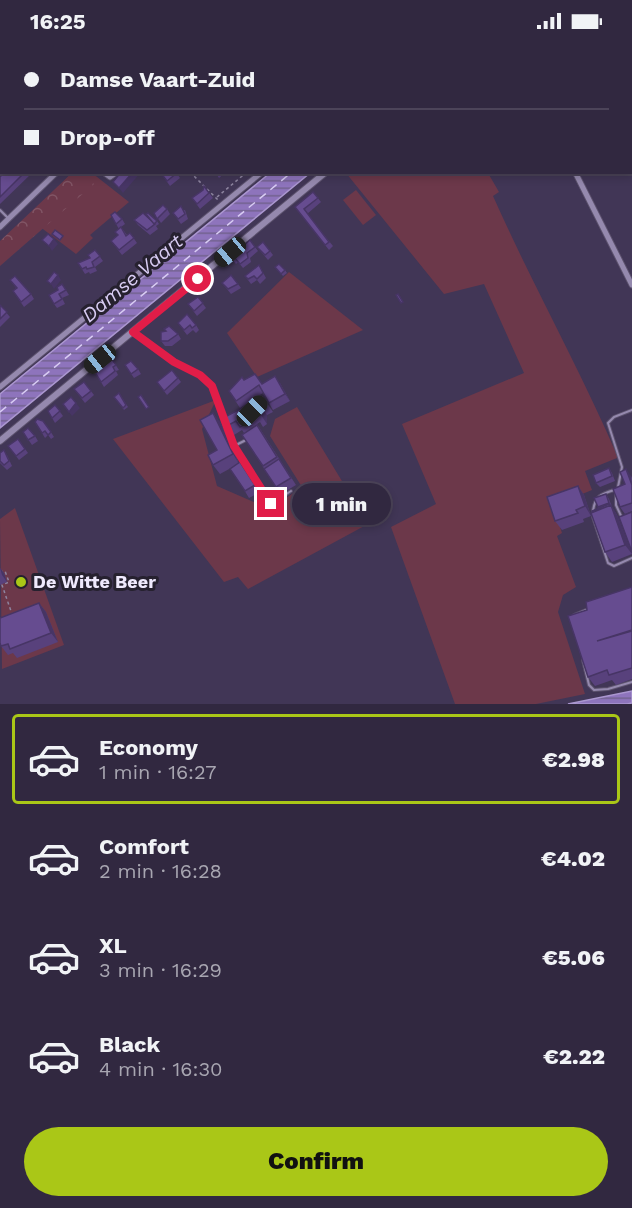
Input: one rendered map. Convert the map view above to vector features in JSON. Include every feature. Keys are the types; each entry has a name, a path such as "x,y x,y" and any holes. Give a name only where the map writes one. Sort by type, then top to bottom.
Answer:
{"street":[{"path":"0,227 55,174"},
{"path":"0,387 260,174"},
{"path":"0,441 324,174"},
{"path":"576,174 632,285"}],"lane":[{"path":"0,210 9,219"},
{"path":"133,332 174,362 207,380 215,393 234,446 271,504 291,491"},
{"path":"623,522 615,499 622,467 608,423 614,417 632,410"},
{"path":"226,426 234,421"},
{"path":"234,446 251,437"},
{"path":"237,469 245,464"},
{"path":"617,489 597,498 592,520 608,563 614,566 632,558"},
{"path":"572,620 577,612 586,610"},
{"path":"582,657 589,685 594,690 632,682"}],"path":[{"path":"192,174 217,198 245,174"},
{"path":"0,572 5,571 9,582 2,585 15,621"}],"green space":[{"path":"71,174 93,174 129,202 90,235 93,238 76,254 27,217"},
{"path":"71,174 81,174 94,184 0,266 0,241"},
{"path":"347,174 489,174 499,192 493,196 617,455 617,458 585,471 592,490 553,506 562,533 557,536 576,587 563,595 558,612 585,694 536,704 455,704 391,527 436,504 402,424 524,373 484,284 444,294"},
{"path":"356,190 376,215 363,225 343,200"},
{"path":"289,272 363,330 257,377 227,333"},
{"path":"216,400 202,429 217,486 270,509 302,487 270,436 275,419 297,407 368,524 248,589 238,577 224,582 113,439"},
{"name":"De Witte Beer","path":"15,508 64,645 2,669 0,519"}],"shaded area":[{"path":"269,174 309,174 0,428 0,394"},
{"path":"632,691 632,703 568,704"}],"building":[{"path":"2,174 23,174 0,197 0,177"},
{"path":"119,174 131,174 119,188 113,182"},
{"path":"162,174 176,174 167,181"},
{"path":"204,186 209,193 197,204 192,198 203,190"},
{"path":"313,192 318,198 304,209 329,242 325,245 295,207"},
{"path":"163,205 167,209 157,219 154,213"},
{"path":"181,206 185,214 178,219 173,213"},
{"path":"115,212 122,219 116,224 111,215"},
{"path":"143,213 155,224 147,230 134,220"},
{"path":"148,213 157,221 154,224 146,214"},
{"path":"121,227 126,236 130,233 134,238 119,250 111,241 118,235 115,232"},
{"path":"55,230 63,236 60,240 52,234"},
{"path":"48,234 54,239 49,246 42,240"},
{"path":"250,240 255,247 247,253 248,258 240,264 235,258 233,260 230,257"},
{"path":"263,242 270,251 265,255 257,247"},
{"path":"95,250 100,256 92,262 94,267 82,269 78,263 90,258 88,255"},
{"path":"279,264 285,270 281,274 275,267"},
{"path":"259,265 263,273 257,279 254,276 248,279 245,276"},
{"path":"54,272 58,275 51,284 47,281"},
{"path":"231,275 238,284 228,289 222,283"},
{"path":"15,276 31,294 21,302 13,291 17,288 10,280"},
{"path":"62,284 66,290 59,294 62,299 54,304 49,295 58,290 57,287"},
{"path":"198,297 203,303 194,311 188,304"},
{"path":"0,305 7,312 0,319"},
{"path":"187,314 196,325 192,328 190,325 184,330 178,323"},
{"path":"169,326 178,334 168,341 161,341 161,332 166,331 164,329"},
{"path":"109,355 116,365 113,367 115,371 101,382 93,369"},
{"path":"131,361 138,369 131,374 125,365"},
{"path":"172,370 178,378 164,391 157,382"},
{"path":"255,374 262,384 275,376 285,394 269,403 259,385 236,401 229,391 242,377 244,380"},
{"path":"84,382 91,391 82,398 74,389"},
{"path":"119,393 126,405 123,408 114,397"},
{"path":"141,395 149,407 146,409 138,397"},
{"path":"71,397 76,403 69,412 63,404"},
{"path":"263,397 266,403 260,406 261,415 256,417 254,413 250,415 253,420 240,427 236,421 227,426 223,418"},
{"path":"55,405 60,411 52,418 48,411"},
{"path":"213,413 233,454 213,465 208,455 217,450 200,420"},
{"path":"37,419 43,421 51,432 48,435 45,431 42,433 35,422"},
{"path":"257,425 277,457 263,466 242,435"},
{"path":"28,428 35,436 28,440 23,432"},
{"path":"18,439 25,449 16,456 8,446"},
{"path":"4,450 9,461 4,465 0,461 0,453"},
{"path":"279,459 291,478 276,487 264,469"},
{"path":"240,462 255,485 245,491 230,469"},
{"path":"609,468 612,476 596,483 593,475"},
{"path":"626,469 632,485 632,503 620,507 613,489 625,484 620,472"},
{"path":"578,486 585,506 576,510 578,513 555,521 547,497"},
{"path":"606,494 609,503 598,507 594,498"},
{"path":"609,504 610,506 592,512 592,511"},
{"path":"611,505 625,545 605,552 591,513"},
{"path":"632,512 632,552 619,517"},
{"path":"632,587 632,630 597,641 632,631 632,668 609,675 607,670 588,677 568,616 587,610 586,602"},
{"path":"39,603 51,633 10,649 8,644 1,646 0,618"}],"ferry route":[{"path":"0,412 290,174"}],"place":[{"name":"De Witte Beer","path":"21,582"}],"route":[{"path":"198,279 133,332 161,354 200,375 212,386 234,446 271,504"}],"water label":[{"name":"Damse Vaart","path":"132,278"}]}
